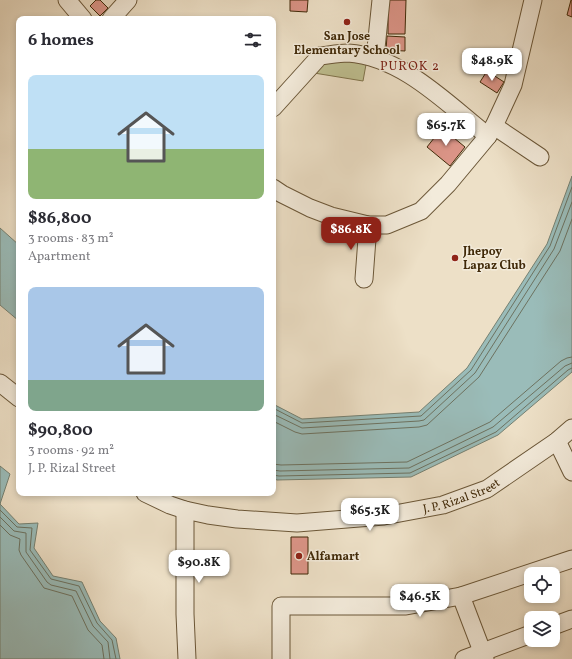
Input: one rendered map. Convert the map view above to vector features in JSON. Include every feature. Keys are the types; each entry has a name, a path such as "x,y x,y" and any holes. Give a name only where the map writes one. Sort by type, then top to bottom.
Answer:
{"street":[{"path":"67,0 80,16"},
{"path":"114,16 128,0"},
{"path":"375,58 381,0"},
{"path":"276,190 317,211 354,223 387,225 421,211 448,184 491,131 513,85 533,0"},
{"path":"276,105 320,56 347,53 375,58 396,66 491,131 540,157"},
{"path":"364,279 368,225"},
{"path":"0,383 16,396"},
{"name":"J. P. Rizal Street","path":"151,496 185,510 208,516 237,520 297,522 384,516 443,505 487,489 558,441 572,428"},
{"path":"558,441 572,472"},
{"path":"185,510 185,614 187,659"},
{"path":"281,659 281,606 406,606 461,596 572,559"},
{"path":"461,596 483,656"},
{"path":"560,623 572,619"},
{"path":"464,659 483,656 524,637"}],"green space":[{"path":"318,51 367,59 363,81 314,73"}],"water":[{"path":"572,176 572,372 498,435 411,477 276,480 276,406 302,419 419,412 467,368 547,244"},
{"path":"0,228 16,242 16,318 0,305"},
{"path":"0,466 10,474 0,504"},
{"path":"0,504 19,524 38,523 34,548 53,576 82,582 100,621 116,638 120,659 0,659"}],"building":[{"path":"96,0 100,0 108,8 100,16 90,6"},
{"path":"290,0 308,0 307,12 290,11"},
{"path":"388,0 406,0 405,34 388,34"},
{"path":"572,0 572,17 567,15"},
{"path":"387,36 405,37 405,51 386,50"},
{"path":"487,71 504,82 497,93 480,82"},
{"path":"442,128 465,147 450,166 427,147"},
{"name":"Alfamart","path":"291,537 308,537 308,574 291,574"}],"place":[{"name":"San Jose Elementary School","path":"347,22"},
{"name":"Jhepoy Lapaz Club","path":"455,258"},
{"name":"Alfamart","path":"299,556"}],"district":[{"name":"PUROK 2","path":"410,65"}]}
